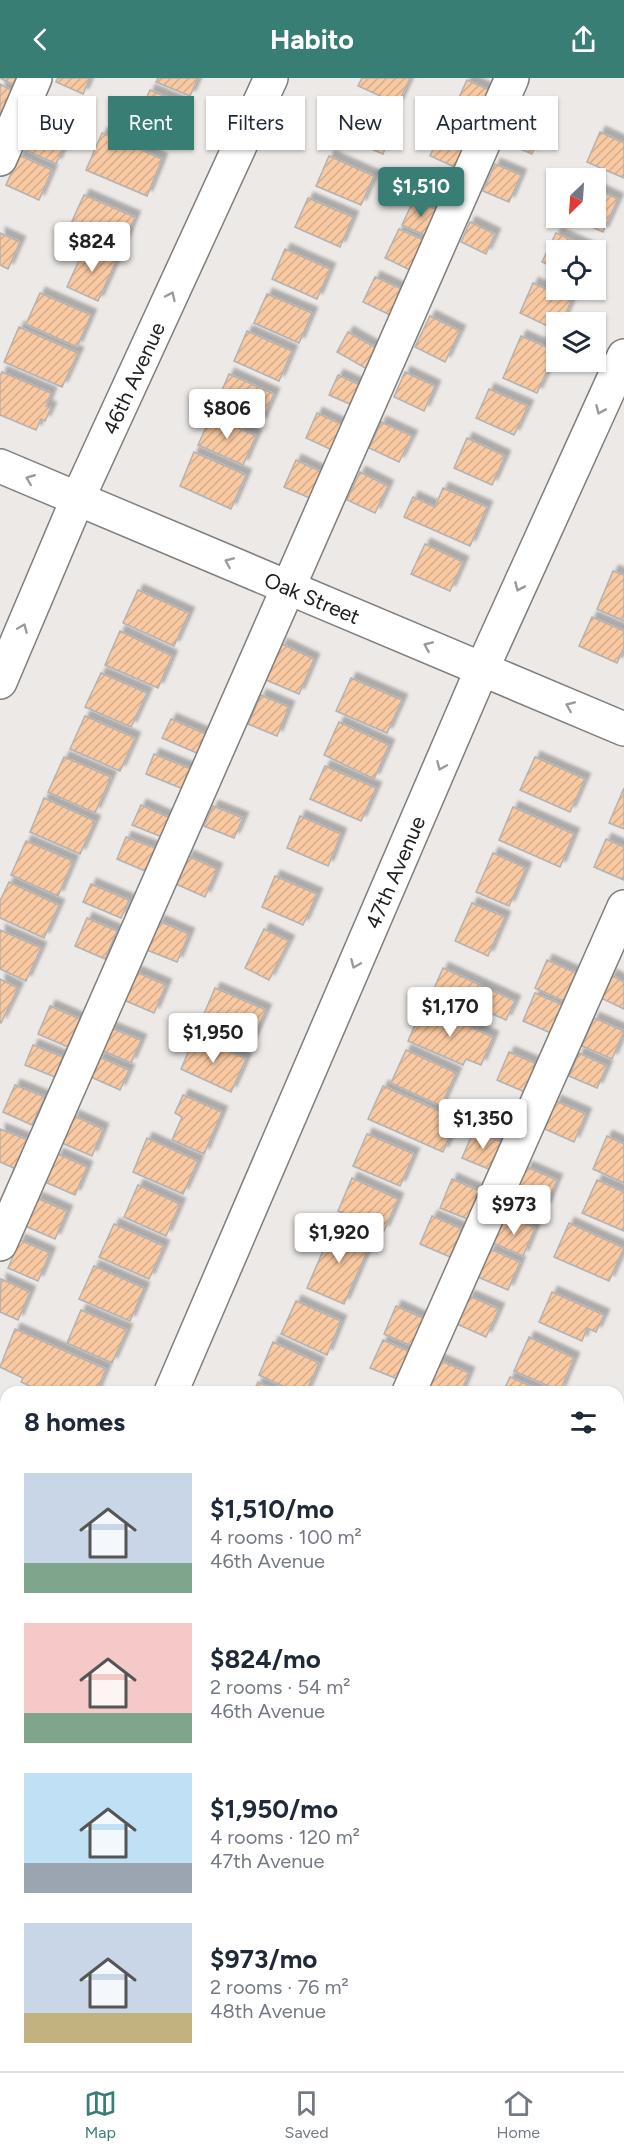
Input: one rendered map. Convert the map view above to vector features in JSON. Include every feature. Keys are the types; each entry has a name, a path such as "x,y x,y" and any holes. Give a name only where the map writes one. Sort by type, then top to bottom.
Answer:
{"street":[{"path":"0,159 35,78"},
{"name":"46th Avenue","path":"0,681 78,498 271,78"},
{"path":"0,1244 512,78"},
{"name":"47th Avenue","path":"174,1386 482,669 624,356"},
{"name":"Oak Street","path":"0,466 624,729"},
{"path":"412,1386 624,907"}],"building":[{"path":"0,78 22,78 18,87"},
{"path":"58,78 90,78 83,94 56,82"},
{"path":"158,78 198,78 190,96 156,82"},
{"path":"362,78 410,78 402,96 380,96 358,86"},
{"path":"467,80 494,92 492,96 460,96"},
{"path":"0,84 15,92 3,117 0,115"},
{"path":"150,90 165,96 147,96"},
{"path":"600,132 624,143 624,178 606,170 606,168 587,162"},
{"path":"102,133 108,136 108,150 141,150 162,159 147,196 86,170"},
{"path":"28,150 62,150 56,164"},
{"path":"373,150 385,150 383,154"},
{"path":"433,150 467,150 459,169 430,156"},
{"path":"19,155 52,170 39,200 6,185"},
{"path":"329,156 374,176 361,205 316,186"},
{"path":"495,164 521,175 509,202 483,191"},
{"path":"606,194 618,199 606,225"},
{"path":"84,195 135,217 120,251 69,228"},
{"path":"308,198 353,217 340,247 295,227"},
{"path":"414,199 441,212 429,237 402,225"},
{"path":"470,222 495,234 486,254 461,242"},
{"path":"399,229 428,242 414,272 385,258"},
{"path":"0,233 20,242 8,269 0,265"},
{"path":"556,233 572,240 553,240"},
{"path":"86,245 117,259 98,301 67,287"},
{"path":"285,249 330,269 317,299 272,279"},
{"path":"375,277 404,290 392,316 363,302"},
{"path":"533,283 546,289 546,300 571,301 566,312 546,312 546,325 520,313"},
{"path":"40,293 91,315 77,347 26,324"},
{"path":"267,294 312,313 299,343 254,323"},
{"path":"430,316 460,331 445,362 415,347"},
{"path":"19,327 78,353 62,387 4,362"},
{"path":"247,331 292,351 279,381 234,361"},
{"path":"348,332 378,349 367,369 337,352"},
{"path":"521,336 546,347 546,372 537,393 503,378"},
{"path":"2,372 51,393 46,406 51,408 45,421 41,419 36,430 0,415 0,376"},
{"path":"405,372 435,386 424,411 394,397"},
{"path":"229,374 274,394 261,423 216,404"},
{"path":"338,375 360,385 352,405 329,395"},
{"path":"489,389 528,406 514,435 476,418"},
{"path":"317,413 345,426 334,451 306,438"},
{"path":"211,416 256,436 243,465 198,445"},
{"path":"381,422 412,436 399,462 369,448"},
{"path":"467,438 505,456 492,485 454,468"},
{"path":"194,452 246,475 231,509 180,486"},
{"path":"296,460 324,473 312,499 284,487"},
{"path":"360,472 388,486 375,513 347,500"},
{"path":"443,488 487,507 470,546 404,517 413,497 435,507"},
{"path":"425,544 463,562 450,591 411,574"},
{"path":"613,571 624,575 624,621 597,609"},
{"path":"138,590 189,613 174,646 123,623"},
{"path":"592,617 624,631 624,647 617,663 579,646"},
{"path":"120,631 172,656 158,688 105,665"},
{"path":"282,644 314,659 299,694 266,680"},
{"path":"101,673 147,693 131,727 85,707"},
{"path":"351,678 402,700 387,733 336,711"},
{"path":"261,695 289,707 277,736 248,724"},
{"path":"85,716 135,738 120,771 70,749"},
{"path":"171,719 208,735 199,754 162,738"},
{"path":"339,722 389,745 374,779 324,755"},
{"path":"154,754 191,769 183,789 146,774"},
{"path":"64,757 111,777 95,813 48,792"},
{"path":"535,757 585,779 570,812 520,790"},
{"path":"325,766 376,788 361,821 310,799"},
{"path":"624,788 624,829 609,823"},
{"path":"44,798 95,821 80,854 30,832"},
{"path":"141,805 170,818 162,837 132,825"},
{"path":"213,806 243,818 234,838 204,826"},
{"path":"513,807 574,834 560,867 499,840"},
{"path":"300,816 341,834 328,866 287,848"},
{"path":"126,837 155,848 145,871 117,859"},
{"path":"606,839 624,847 624,880 594,867"},
{"path":"26,841 73,861 58,896 11,875"},
{"path":"493,853 526,868 509,906 476,892"},
{"path":"188,856 217,869 205,897 176,884"},
{"path":"275,876 317,894 303,925 262,907"},
{"path":"9,882 59,905 44,938 0,918 0,901"},
{"path":"91,884 129,900 121,918 83,902"},
{"path":"472,903 505,917 488,956 455,941"},
{"path":"87,918 117,931 105,959 75,946"},
{"path":"159,921 189,934 177,962 147,950"},
{"path":"264,929 289,941 269,980 245,968"},
{"path":"0,930 41,948 26,981 0,969"},
{"path":"547,960 576,973 564,1001 535,988"},
{"path":"443,968 515,1001 506,1020 481,1009 475,1021 429,1000"},
{"path":"136,972 166,985 154,1013 124,1000"},
{"path":"611,975 624,982 624,1009 601,998"},
{"path":"0,979 18,988 1,1023 0,1022"},
{"path":"215,988 266,1010 251,1043 201,1021"},
{"path":"535,993 565,1006 553,1034 523,1021"},
{"path":"50,1006 80,1019 68,1047 38,1034"},
{"path":"423,1007 493,1037 481,1065 466,1059 463,1065 408,1041"},
{"path":"594,1018 624,1031 612,1059 582,1046"},
{"path":"111,1028 141,1040 131,1063 101,1050"},
{"path":"195,1036 246,1059 231,1092 181,1069"},
{"path":"33,1045 63,1057 55,1077 25,1065"},
{"path":"406,1050 456,1073 441,1106 391,1083"},
{"path":"509,1052 539,1065 527,1093 497,1080"},
{"path":"579,1053 607,1066 597,1088 569,1076"},
{"path":"99,1057 129,1070 120,1090 91,1077"},
{"path":"15,1085 45,1097 32,1125 3,1112"},
{"path":"383,1086 457,1119 443,1152 368,1119"},
{"path":"183,1095 222,1112 204,1154 172,1140 182,1117 175,1113"},
{"path":"556,1101 586,1114 574,1142 545,1129"},
{"path":"74,1116 103,1129 92,1156 62,1143"},
{"path":"0,1129 28,1140 16,1169 0,1162"},
{"path":"474,1130 504,1143 491,1170 462,1158"},
{"path":"367,1134 414,1154 400,1186 353,1166"},
{"path":"607,1136 624,1144 624,1183 593,1169"},
{"path":"147,1138 198,1161 183,1194 133,1172"},
{"path":"58,1154 87,1167 75,1195 45,1182"},
{"path":"527,1167 557,1180 545,1208 515,1195"},
{"path":"352,1178 398,1199 384,1231 338,1211"},
{"path":"452,1179 482,1192 470,1220 440,1208"},
{"path":"597,1180 624,1192 624,1231 582,1213"},
{"path":"138,1185 180,1204 166,1236 124,1217"},
{"path":"37,1198 67,1211 55,1239 25,1226"},
{"path":"505,1215 535,1228 523,1256 493,1243"},
{"path":"432,1216 462,1229 450,1257 420,1244"},
{"path":"335,1223 372,1240 344,1304 307,1288"},
{"path":"569,1223 624,1248 609,1281 554,1257"},
{"path":"114,1224 164,1246 149,1279 99,1257"},
{"path":"20,1240 50,1253 38,1281 8,1268"},
{"path":"490,1249 520,1262 508,1290 478,1277"},
{"path":"94,1266 144,1288 130,1321 79,1299"},
{"path":"1,1279 30,1292 18,1320 0,1312"},
{"path":"552,1292 604,1315 596,1332 587,1328 582,1341 539,1322"},
{"path":"469,1296 499,1309 486,1337 457,1324"},
{"path":"296,1301 341,1321 327,1355 281,1334"},
{"path":"396,1306 425,1319 414,1347 384,1334"},
{"path":"81,1310 127,1330 112,1363 67,1343"},
{"path":"15,1329 106,1369 99,1386 29,1386 21,1382 23,1378 0,1367"},
{"path":"529,1337 574,1358 562,1386 548,1386 514,1371"},
{"path":"383,1340 412,1353 400,1380 370,1368"},
{"path":"273,1342 319,1363 309,1386 283,1386 259,1375"},
{"path":"439,1360 469,1373 464,1386 428,1386"},
{"path":"510,1377 530,1386 506,1386"}]}
